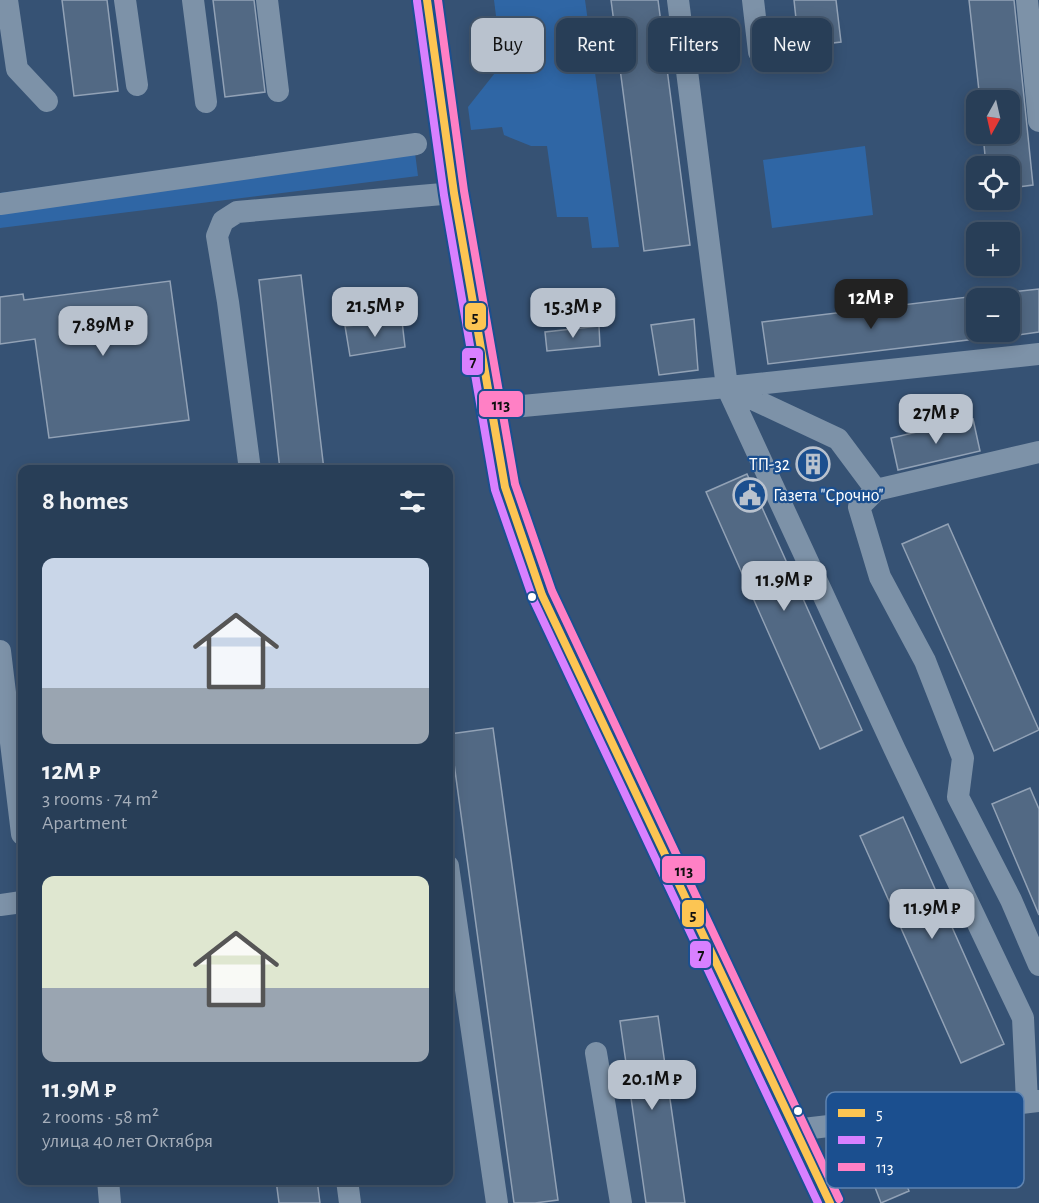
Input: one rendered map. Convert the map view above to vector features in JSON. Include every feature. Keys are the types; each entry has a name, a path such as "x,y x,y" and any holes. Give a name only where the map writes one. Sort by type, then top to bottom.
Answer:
{"main road":[{"path":"427,0 454,193 505,487 542,595 830,1203"}],"street":[{"path":"7,0 8,69 47,101"},
{"path":"125,0 137,85"},
{"path":"193,0 206,102"},
{"path":"267,0 278,91"},
{"path":"678,0 727,387 895,750 1023,1018 1033,1101"},
{"path":"753,0 755,18"},
{"path":"1027,0 1039,121"},
{"path":"0,204 416,144"},
{"path":"249,465 217,236 223,221 237,212 454,193"},
{"path":"491,409 1039,354"},
{"path":"727,387 838,439 876,490"},
{"path":"1039,452 876,490 859,507 880,577 925,661 963,758 958,797 1011,900 1039,965"},
{"path":"0,651 18,801"},
{"path":"453,900 497,1203"},
{"path":"0,905 18,903"},
{"path":"596,1053 621,1203"},
{"path":"795,1130 826,1126"},
{"path":"108,1185 110,1203"},
{"path":"348,1185 350,1203"}],"shaded area":[{"path":"494,0 585,0 587,18 556,18 556,72 595,72 619,247 592,248 588,217 557,217 547,146 531,146 504,135 502,127 471,130 468,107 496,72 544,72 544,18 496,18"},
{"path":"413,137 418,176 0,228 0,193"},
{"path":"865,146 873,215 772,228 763,160"}],"building":[{"path":"62,0 107,0 118,91 74,96"},
{"path":"213,0 254,0 265,92 225,97"},
{"path":"611,0 658,0 660,18 648,18 648,72 667,72 690,245 644,251 620,72 636,72 636,18 613,18"},
{"path":"794,0 836,0 841,42 832,43 832,18 796,18"},
{"path":"969,0 1014,0 1033,185 1020,187 1020,156 985,156 984,144 1020,144 1020,90 979,90"},
{"path":"301,275 323,465 279,465 259,280"},
{"path":"170,281 189,420 49,438 35,339 0,344 0,297 23,294 24,300"},
{"path":"1039,289 1039,332 1020,335 1020,291"},
{"path":"966,297 966,340 768,364 762,322"},
{"path":"694,319 698,370 659,375 651,325"},
{"path":"402,321 405,347 350,356 345,326"},
{"path":"599,326 600,346 547,351 545,332"},
{"path":"973,419 980,451 898,470 891,438"},
{"path":"747,474 862,730 820,749 706,492"},
{"path":"948,524 1039,730 994,751 902,544"},
{"path":"493,728 558,1200 514,1203 453,756 453,734"},
{"path":"1030,788 1039,809 1039,915 992,804"},
{"path":"903,817 1004,1044 961,1063 860,836"},
{"path":"658,1016 685,1203 646,1203 620,1021"},
{"path":"277,1185 318,1185 320,1203 279,1203"},
{"path":"875,1188 908,1188 909,1191 881,1203"}],"transit line":[{"name":"5","path":"427,0 454,193 505,487 542,595 830,1203"},
{"name":"113","path":"438,0 464,191 515,484 552,591 826,1171"},
{"name":"7","path":"417,1 444,195 495,490 533,599 818,1203"},
{"name":"113","path":"834,1188 839,1199"}],"place":[{"name":"ТП-32","path":"813,464"},
{"name":"Газета \"Срочно\"","path":"750,495"}]}
